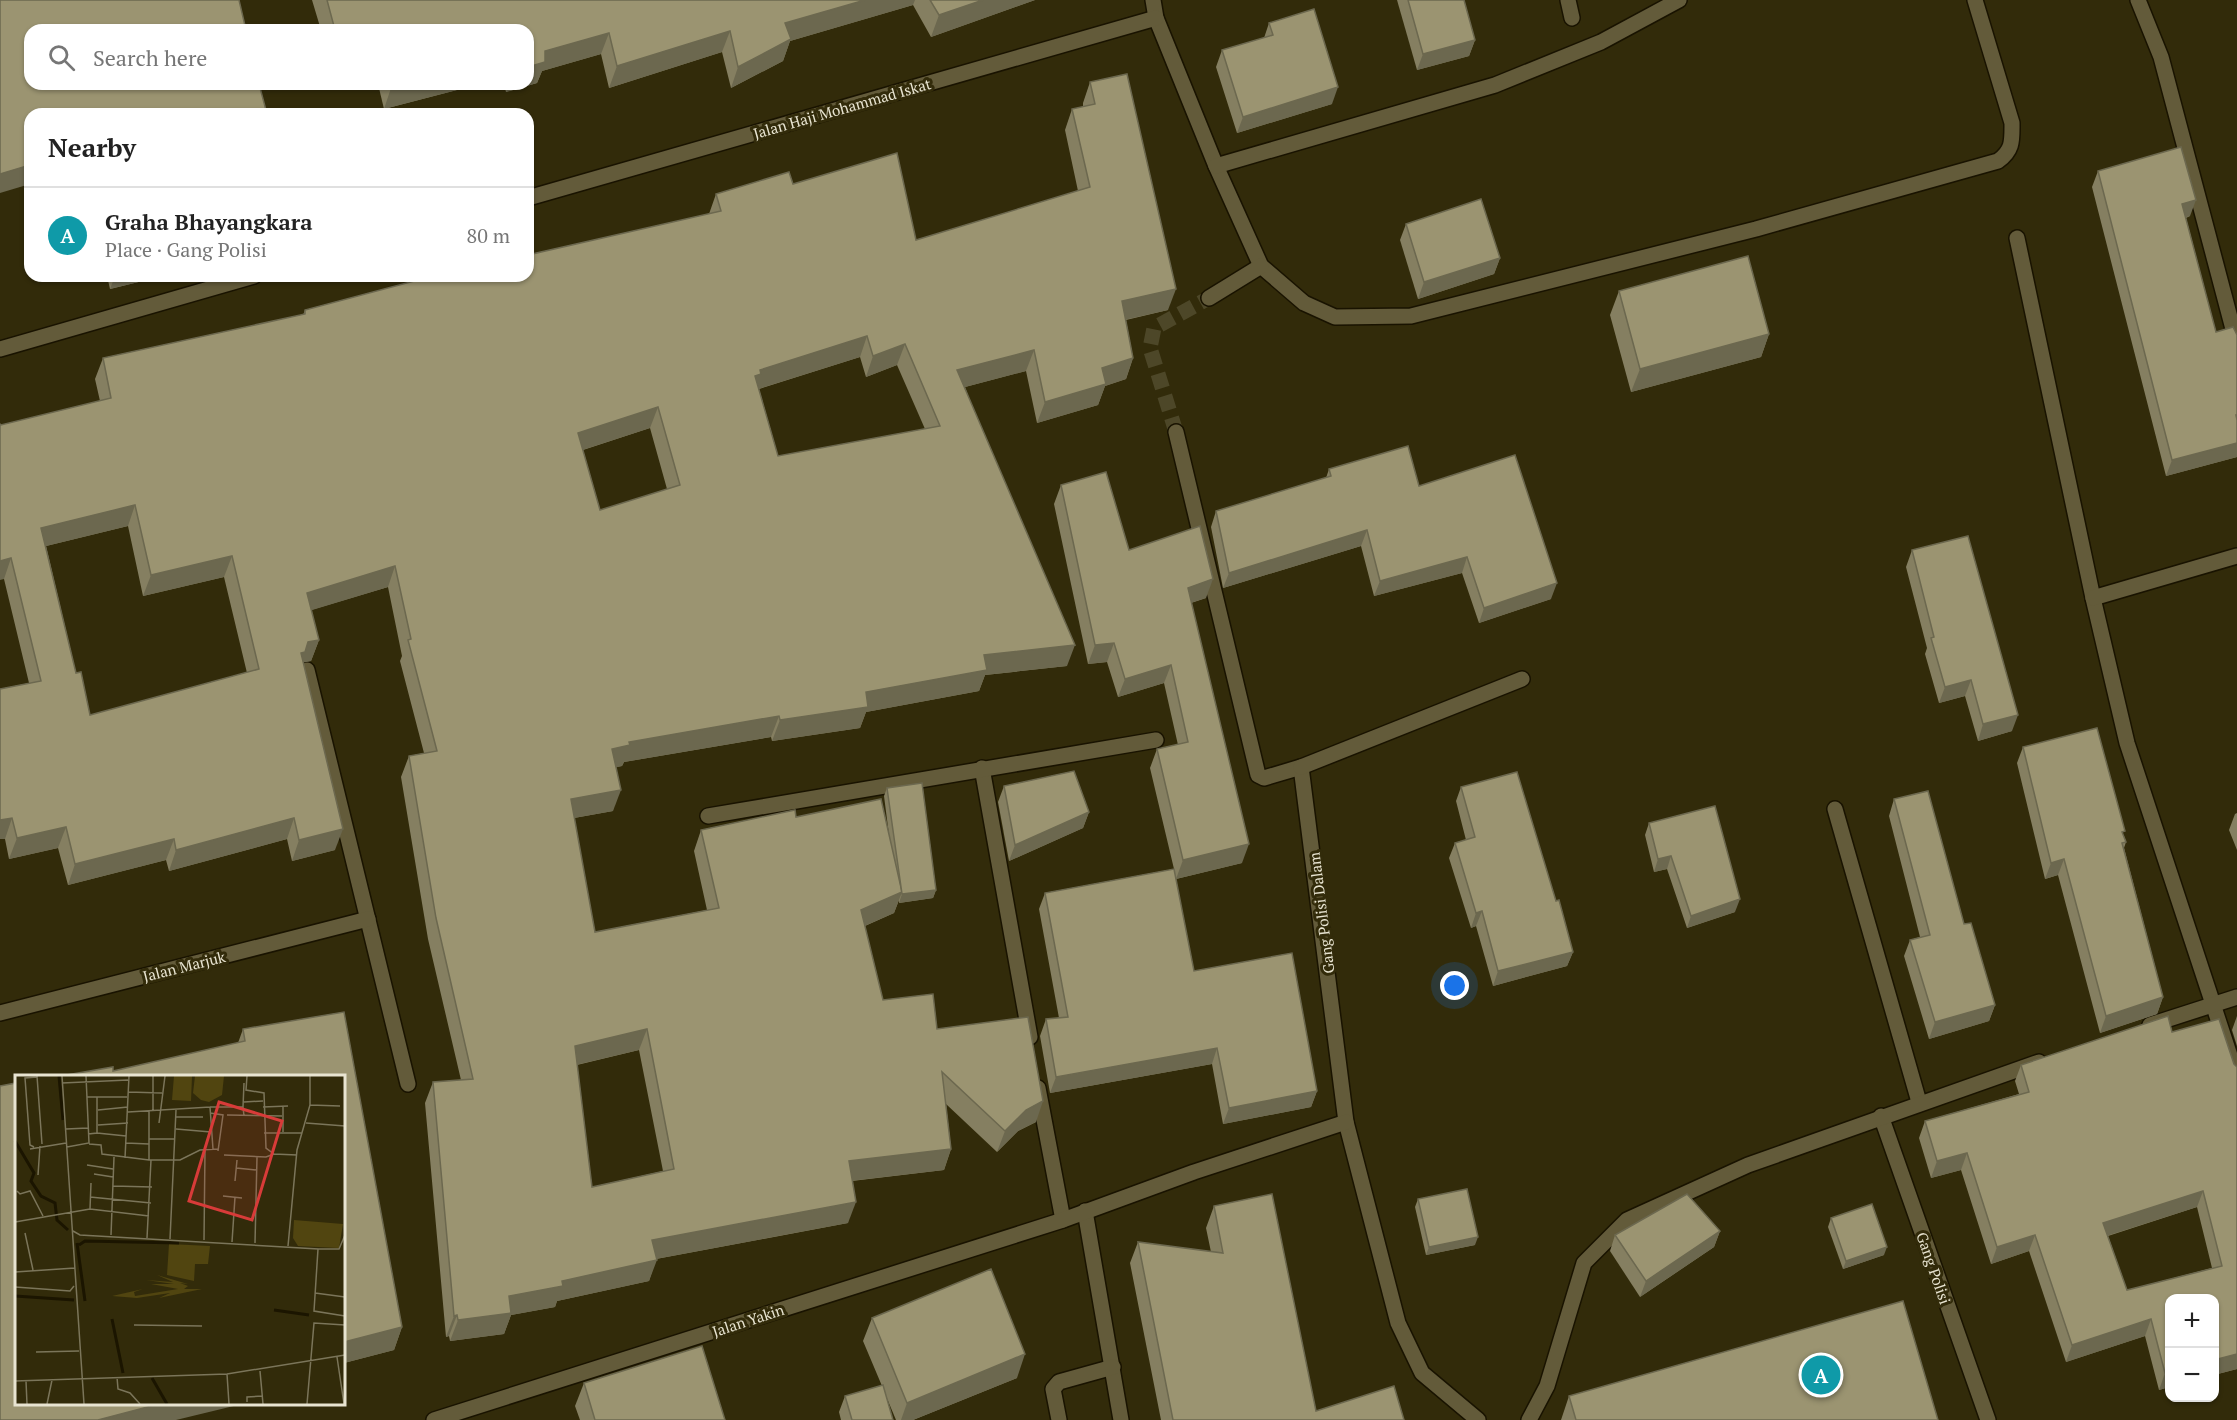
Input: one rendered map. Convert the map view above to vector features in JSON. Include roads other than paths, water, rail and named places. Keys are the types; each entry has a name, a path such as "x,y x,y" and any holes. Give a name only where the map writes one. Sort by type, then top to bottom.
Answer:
{"street":[{"path":"1153,0 1156,18 1216,166 1261,266 1304,303 1335,317 1411,316 1756,229 1998,161 2007,154 2013,144 2012,123 1975,0"},
{"path":"1568,0 1572,18"},
{"path":"1216,166 1496,85 1601,42 1679,0"},
{"path":"2138,0 2161,57 2237,344"},
{"name":"Jalan Haji Mohammad Iskat","path":"534,196 1156,18"},
{"path":"2017,238 2093,598 2127,743 2237,1077"},
{"path":"1209,298 1261,266"},
{"path":"0,349 233,282"},
{"path":"1176,432 1258,775 1264,778 1301,767 1521,679"},
{"path":"2093,598 2237,556"},
{"path":"307,670 408,1084"},
{"path":"708,816 1156,740"},
{"name":"Gang Polisi Dalam","path":"1301,767 1346,1122 1398,1323 1422,1373 1478,1420"},
{"path":"982,768 1063,1220"},
{"path":"1835,809 1919,1102"},
{"name":"Jalan Marjuk","path":"0,1013 368,919"},
{"path":"2135,1029 2237,997"},
{"path":"1529,1420 1546,1386 1584,1263 1628,1220 1748,1165 1919,1102 2055,1056"},
{"name":"Gang Polisi","path":"1881,1116 1988,1420"},
{"name":"Jalan Yakin","path":"434,1420 1063,1220 1346,1122"},
{"path":"1085,1211 1121,1420"},
{"path":"1059,1420 1053,1389 1059,1382 1113,1367"}],"tunnel":[{"path":"1176,432 1150,348 1154,328 1209,298"}],"place":[{"name":"Graha Bhayangkara","path":"1821,1375"}]}
